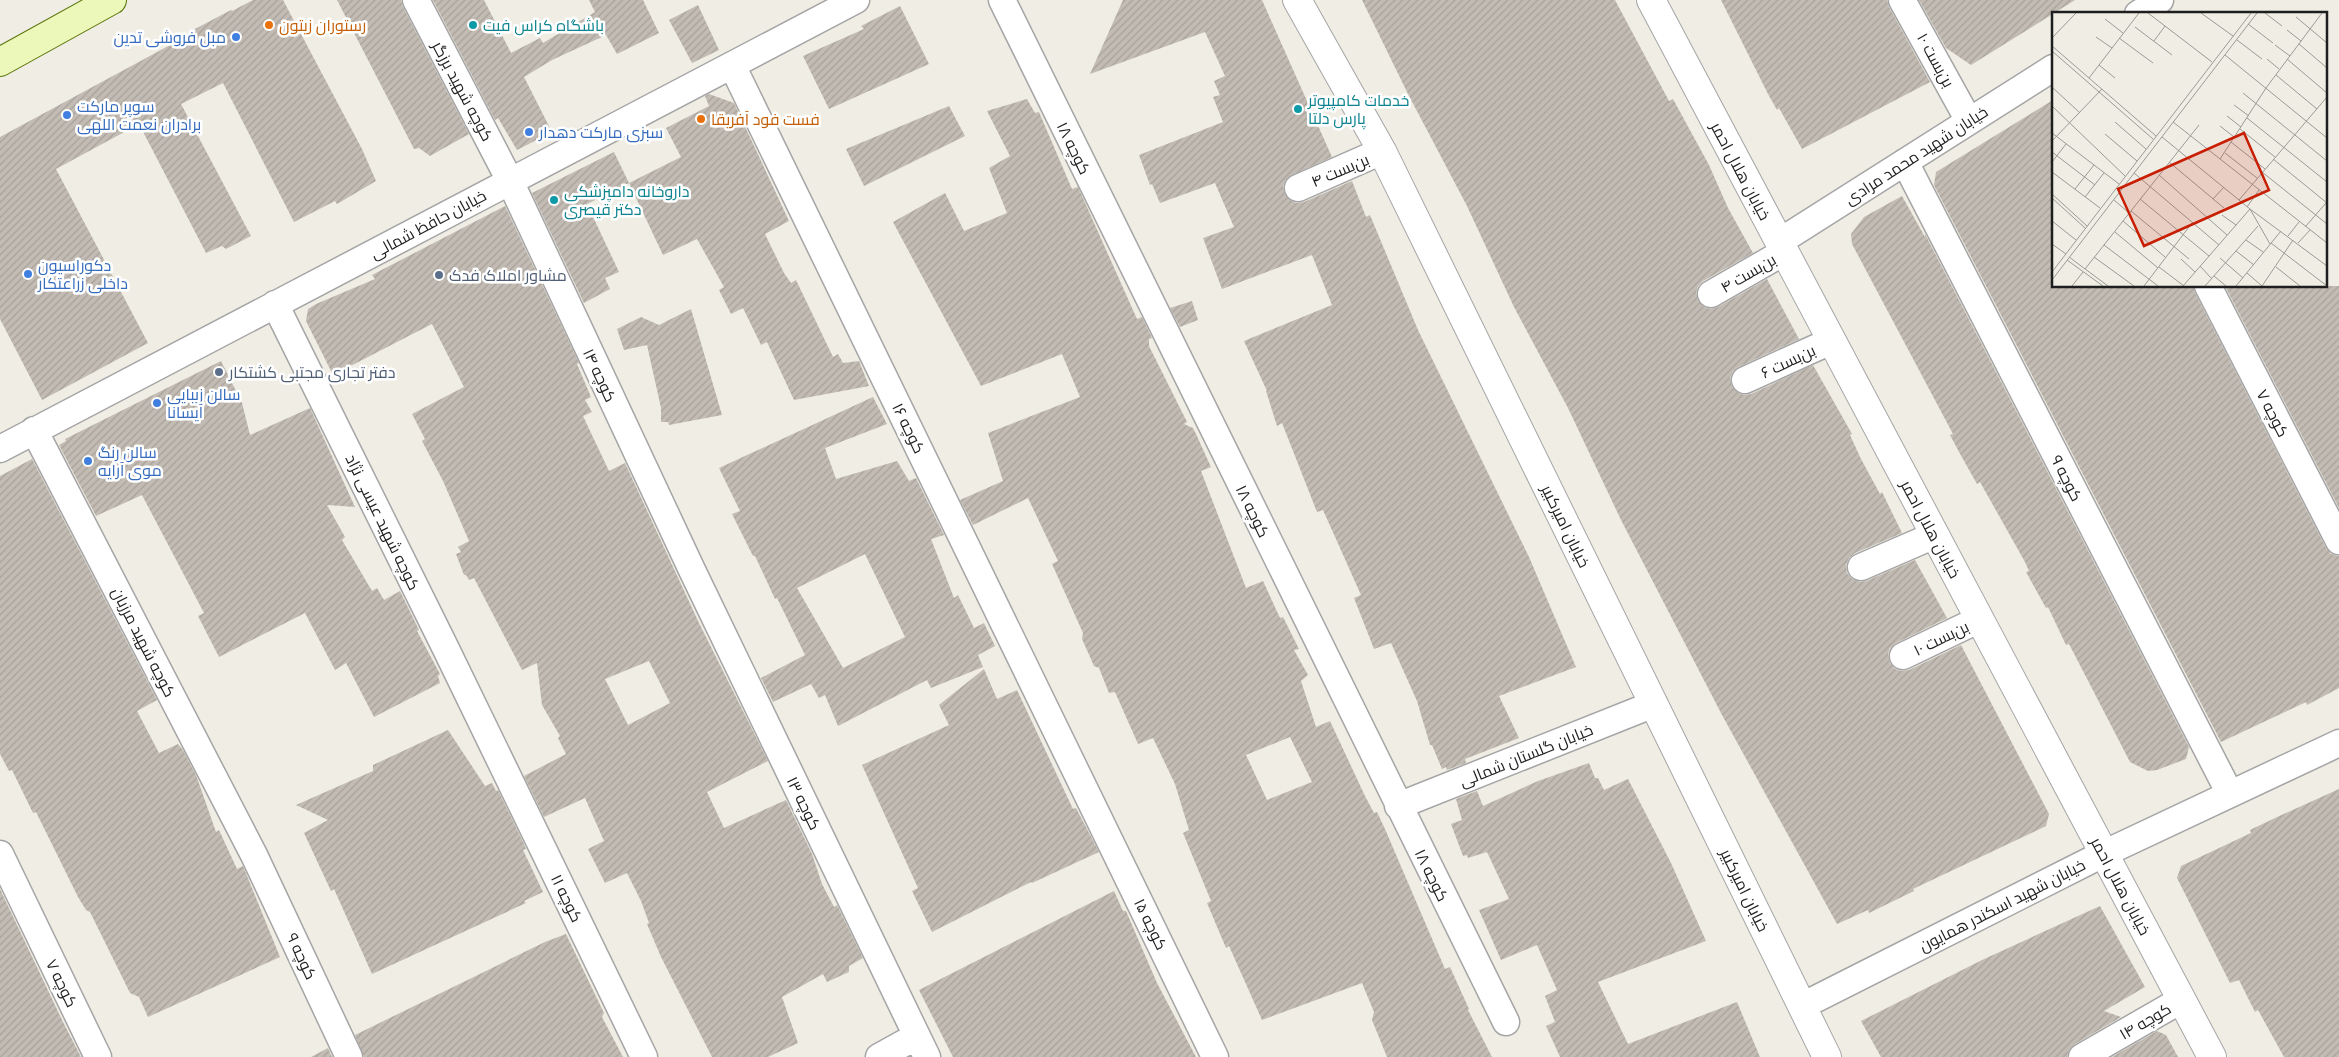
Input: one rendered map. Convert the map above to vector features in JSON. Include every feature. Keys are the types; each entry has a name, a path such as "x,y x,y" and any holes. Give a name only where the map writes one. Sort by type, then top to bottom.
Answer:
{"main road":[{"path":"0,62 112,0"}],"street":[{"name":"کوچه شهید برزگر","path":"416,0 510,181"},
{"name":"خیابان حافظ شمالی","path":"2,444 34,430 856,0"},
{"name":"کوچه ۱۸","path":"1002,0 1506,1022"},
{"name":"خیابان امیرکبیر","path":"1297,0 1382,151 1827,1057"},
{"name":"خیابان هلال احمر","path":"1651,0 1978,620 2212,1057"},
{"name":"بن‌بست ۱۰","path":"1902,0 1969,121"},
{"path":"2141,12 2160,0"},
{"name":"کوچه ۱۶","path":"732,65 1086,792"},
{"name":"خیابان شهید محمد مرادی","path":"1782,247 1905,162 2052,69"},
{"name":"بن‌بست ۴","path":"1298,188 1382,151"},
{"name":"کوچه ۹","path":"1905,162 2230,794"},
{"name":"کوچه ۱۴","path":"510,181 691,568"},
{"name":"بن‌بست ۴","path":"1711,294 1782,247"},
{"name":"کوچه ۷","path":"2209,288 2339,540"},
{"name":"کوچه شهید عیسی نژاد","path":"275,304 490,740"},
{"name":"بن‌بست ۶","path":"1745,380 1831,341"},
{"name":"کوچه شهید مرزبان","path":"34,430 254,855"},
{"path":"1861,567 1935,536"},
{"name":"کوچه ۱۳","path":"691,568 922,1047"},
{"name":"بن‌بست ۱۰","path":"1903,656 1978,620"},
{"name":"خیابان گلستان شمالی","path":"1398,806 1654,704"},
{"name":"کوچه ۱۱","path":"490,740 644,1057"},
{"name":"خیابان شهید اسکندر همایون","path":"1802,1006 2103,854 2339,742"},
{"name":"کوچه ۱۵","path":"1086,792 1215,1057"},
{"name":"کوچه ۷","path":"0,854 98,1057"},
{"name":"کوچه ۹","path":"254,855 349,1057"},
{"name":"کوچه ۱۴","path":"2082,1057 2181,1000"},
{"path":"879,1057 922,1047"}],"building":[{"path":"253,0 283,0 362,149 376,181 337,204 335,201 294,222 223,83 181,104 251,236 226,249 222,246 206,253 139,124 56,169 148,343 42,400 0,319 0,137 196,31 195,29"},
{"path":"337,0 401,0 469,134 430,156 419,148 414,149"},
{"path":"433,0 484,0 511,53 540,38 543,43 595,12 589,0 643,0 659,33 617,54 606,35 552,60 524,77 552,132 517,150 498,118 495,120"},
{"path":"1123,0 1262,0 1332,157 1292,175 1283,186 1285,194 1296,203 1304,202 1352,181 1366,217 1370,215 1418,330 1529,557 1576,667 1499,696 1519,738 1465,759 1466,763 1447,770 1446,767 1442,769 1432,745 1430,745 1417,701 1391,643 1374,649 1354,598 1361,595 1323,510 1317,512 1282,423 1277,426 1267,391 1244,341 1332,305 1312,255 1222,289 1203,238 1234,227 1215,183 1160,203 1152,184 1150,185 1139,155 1223,122 1213,97 1220,95 1214,81 1225,76 1205,32 1090,74"},
{"path":"1362,0 1615,0 1669,101 1673,99 1709,165 1728,208 1753,253 1703,281 1698,286 1696,293 1698,301 1704,307 1710,309 1718,307 1767,279 1799,339 1738,367 1733,371 1730,378 1732,387 1744,395 1751,394 1813,365 1852,434 1850,435 1861,459 1880,494 1882,492 1902,533 1855,553 1849,558 1846,565 1847,573 1852,579 1860,582 1866,581 1915,560 1947,618 1896,643 1890,648 1888,654 1890,663 1895,669 1901,671 1909,670 1961,645 2049,814 2046,826 1913,889 1914,891 1869,913 1868,910 1837,924 1722,715 1621,520 1568,408 1514,307 1467,206 1408,94"},
{"path":"1721,0 1887,0 1930,82 1802,149 1779,108 1777,110 1768,94"},
{"path":"1919,0 2075,0 2056,12 2052,12 2052,14 1971,65 1946,48"},
{"path":"698,5 719,50 692,63 669,20"},
{"path":"900,6 929,64 829,109 803,56 864,29 861,26"},
{"path":"709,94 734,103 789,221 765,234 784,273 791,283 796,280 833,357 838,354 843,363 859,361 869,386 794,400 767,342 761,345 743,308 731,314 719,290 724,287 697,239 663,255 629,183 681,157 666,128 709,106 705,96"},
{"path":"1027,99 1035,113 1039,112 1072,189 1078,187 1137,319 1142,317 1152,338 1149,339 1149,346 1187,422 1184,424 1193,428 1211,467 1201,471 1246,588 1263,581 1280,618 1283,617 1299,649 1294,650 1308,675 1301,681 1316,727 1330,721 1365,796 1374,813 1377,812 1385,829 1445,969 1450,967 1468,1010 1492,1057 1387,1057 1372,1020 1374,1012 1362,983 1262,1020 1229,946 1226,948 1207,903 1211,901 1183,833 1189,830 1175,784 1153,738 1138,744 1115,692 1109,693 1099,668 1094,666 1082,639 1083,633 1052,564 1058,561 1028,498 973,525 960,500 1003,481 988,433 1080,397 1062,354 981,386 893,222 945,193 964,231 1007,213 989,168 1010,156 987,111","holes":["1290,737 1312,782 1267,800 1246,755"]},
{"path":"2052,101 2052,288 2194,288 2326,548 2331,554 2339,556 2339,688 2307,705 2306,702 2221,742 1934,185 1936,172"},
{"path":"949,106 965,136 864,186 846,149"},
{"path":"614,152 629,183 587,204 619,272 605,278 610,289 584,303 532,193"},
{"path":"1902,196 1925,237 1925,234 2189,747 2186,759 2157,770 2148,771 2130,762 2069,644 2066,645 2048,607 2046,608 2026,572 2029,571 2025,562 1980,482 1977,484 1959,452 1950,435 1953,434 1852,244 1851,234 1864,217"},
{"path":"505,206 579,363 577,364 591,397 585,400 592,412 583,416 609,471 625,463 699,623 768,761 707,792 724,828 786,800 812,854 822,884 834,907 837,905 863,958 849,966 849,972 827,982 823,974 782,997 798,1043 768,1057 712,1057 661,957 647,924 649,923 641,901 627,873 605,883 588,849 604,841 585,798 544,817 524,776 566,754 558,738 560,736 542,705 537,663 522,670 474,578 469,580 464,575 456,554 461,552 458,547 469,541 443,481 422,441 425,439 412,414 464,387 432,324 333,375 306,321 308,309 375,279 372,275","holes":["649,661 670,703 628,725 605,679"]},
{"path":"2326,286 2339,286 2339,508 2226,288 2326,288"},
{"path":"1192,301 1198,320 1180,327 1170,308"},
{"path":"691,309 722,415 669,425 668,422 661,422 661,408 647,345 624,350 617,329 641,317 659,325"},
{"path":"221,361 242,403 250,435 310,408 355,507 327,505 345,537 342,540 372,591 377,588 384,600 400,591 419,630 417,631 440,674 438,676 440,683 374,717 346,663 335,670 305,613 219,657 198,616 204,613 142,495 96,516 59,445 66,441 65,439"},
{"path":"873,397 887,424 825,448 836,479 897,461 909,481 916,478 944,535 931,539 954,598 958,595 974,628 984,623 995,646 978,655 983,667 931,688 927,680 838,726 825,695 819,698 811,684 773,702 761,678 805,655 732,514 740,511 719,468","holes":["865,554 905,637 843,668 797,588"]},
{"path":"32,459 157,700 137,711 159,753 178,744 183,750 196,775 216,832 219,830 237,869 243,866 280,957 148,1017 139,997 130,993 90,912 86,910 78,897 36,812 33,813 12,770 9,771 0,754 0,476"},
{"path":"984,669 997,699 1017,690 1073,809 1076,808 1099,852 1031,882 932,932 912,891 918,888 862,765 949,725 939,705"},
{"path":"448,730 485,786 492,783 496,791 498,790 524,844 526,849 523,850 543,892 524,901 526,903 372,974 334,889 331,891 304,833 328,820 296,805 373,771 373,765"},
{"path":"1589,763 1595,778 1598,778 1604,790 1628,779 1671,863 1706,941 1598,982 1628,1044 1737,1002 1760,1057 1560,1057 1546,1026 1555,1022 1545,996 1557,990 1537,945 1501,960 1479,910 1509,899 1487,852 1468,858 1467,855 1463,856 1451,824 1462,820 1456,799 1477,791 1483,806 1538,781"},
{"path":"2339,789 2339,1057 2284,1057 2258,1010 2255,1012 2239,980 2230,983 2177,878 2181,866 2251,833 2250,830"},
{"path":"0,889 63,1022 81,1057 0,1057"},
{"path":"1114,891 1123,911 1126,911 1157,983 1196,1057 953,1057 919,990"},
{"path":"2100,906 2145,987 2104,1011 2121,1017 2075,1044 2069,1050 2067,1057 1881,1057 1861,1021 1982,960"},
{"path":"566,934 604,1013 602,1017 623,1057 364,1057 355,1035 545,942"},
{"path":"2157,1031 2166,1035 2178,1057 2112,1057"},
{"path":"328,1048 332,1057 311,1057"}],"place":[{"name":"رستوران زیتون","path":"269,25"},
{"name":"باشگاه کراس فیت","path":"473,25"},
{"name":"مبل فروشی تدین","path":"236,37"},
{"name":"خدمات کامپیوتر پارس دلتا","path":"1298,109"},
{"name":"سوپر مارکت برادران نعمت اللهی","path":"67,115"},
{"name":"فست فود آفریقا","path":"701,119"},
{"name":"سبزی مارکت دهدار","path":"529,132"},
{"name":"داروخانه دامپزشکی دکتر قیصری","path":"554,200"},
{"name":"دکوراسیون داخلی زراعتکار","path":"28,274"},
{"name":"مشاور املاک فدک","path":"439,275"},
{"name":"دفتر تجاری مجتبی کشتکار","path":"219,372"},
{"name":"سالن زیبایی آیسانا","path":"157,403"},
{"name":"سالن رنگ موی آرایه","path":"88,461"}]}
